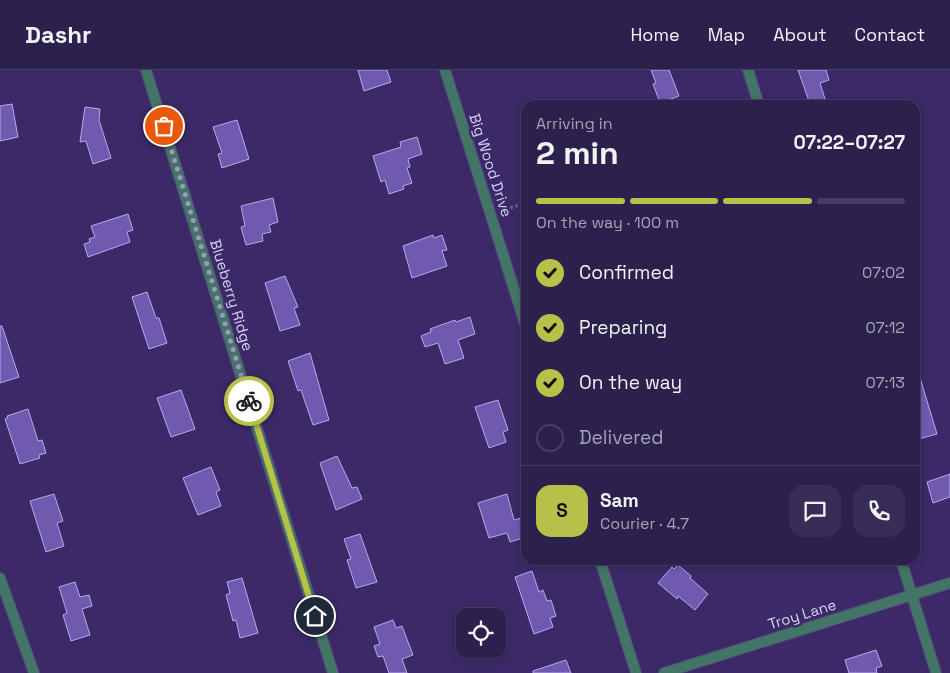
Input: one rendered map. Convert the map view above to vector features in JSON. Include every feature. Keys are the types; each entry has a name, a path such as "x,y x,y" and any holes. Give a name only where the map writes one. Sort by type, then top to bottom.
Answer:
{"street":[{"name":"Blueberry Ridge","path":"146,70 333,673"},
{"name":"Big Wood Drive","path":"445,70 521,311"},
{"path":"748,70 757,100"},
{"path":"602,565 636,673"},
{"path":"903,565 936,673"},
{"path":"0,578 5,612 34,673"},
{"name":"Troy Lane","path":"664,673 950,583"}],"path":[{"path":"491,214 521,204"}],"building":[{"path":"358,70 387,70 391,82 364,91"},
{"path":"651,70 669,70 679,96 668,100 659,100 653,84 656,83"},
{"path":"798,70 826,70 829,80 820,83 825,99 809,100"},
{"path":"12,104 18,137 0,141 0,106"},
{"path":"85,107 100,109 99,120 111,158 93,164 86,141 80,142"},
{"path":"237,120 249,159 222,168 218,154 222,153 213,127"},
{"path":"417,137 422,154 408,159 410,167 407,168 412,183 403,186 404,189 389,194 385,180 381,182 373,156 401,147 400,142"},
{"path":"273,198 278,222 269,225 271,232 262,234 263,241 246,245 241,227 245,226 241,206"},
{"path":"128,214 133,230 127,232 130,242 88,257 84,244 90,242 89,239 95,237 91,226"},
{"path":"433,235 434,238 442,235 447,250 442,251 447,266 412,278 403,246"},
{"path":"285,276 298,307 294,308 300,325 280,331 265,283"},
{"path":"147,292 156,318 159,318 167,343 149,349 132,297"},
{"path":"470,317 475,334 458,340 464,358 445,364 438,343 425,347 421,336 431,332 430,329"},
{"path":"0,326 2,326 19,377 0,383"},
{"path":"310,353 329,420 313,425 301,390 298,391 288,361"},
{"path":"920,378 937,434 920,439"},
{"path":"181,390 195,429 171,437 157,398"},
{"path":"498,400 508,430 503,432 506,442 489,448 475,407"},
{"path":"28,409 38,441 42,440 46,453 39,455 40,458 20,464 5,419 8,418 7,416"},
{"path":"337,456 352,488 357,487 362,499 336,510 320,463"},
{"path":"211,467 220,490 216,492 221,506 198,515 183,478"},
{"path":"950,474 950,497 933,503 927,482"},
{"path":"54,494 63,521 57,523 64,546 46,552 30,501"},
{"path":"507,494 514,520 521,518 521,539 510,542 507,533 489,538 478,503"},
{"path":"360,534 377,582 356,588 347,560 351,559 344,539"},
{"path":"678,565 708,594 695,610 678,596 677,599 658,583 672,567 674,569"},
{"path":"532,571 539,592 543,590 547,601 551,600 556,616 550,618 553,627 534,634 515,577"},
{"path":"242,578 258,633 240,638 236,620 233,621 226,595 230,593 227,582"},
{"path":"75,582 80,597 89,595 92,606 82,609 90,635 71,641 63,615 67,613 59,587"},
{"path":"393,620 396,628 402,626 413,655 402,659 407,673 389,673 383,656 378,657 374,646 380,644 374,627"},
{"path":"876,650 882,666 876,668 877,673 849,673 845,660"},
{"path":"566,660 571,673 533,673 533,671"}],"way so far":[{"path":"164,126 249,401"}],"route":[{"path":"249,401 315,616"}]}
